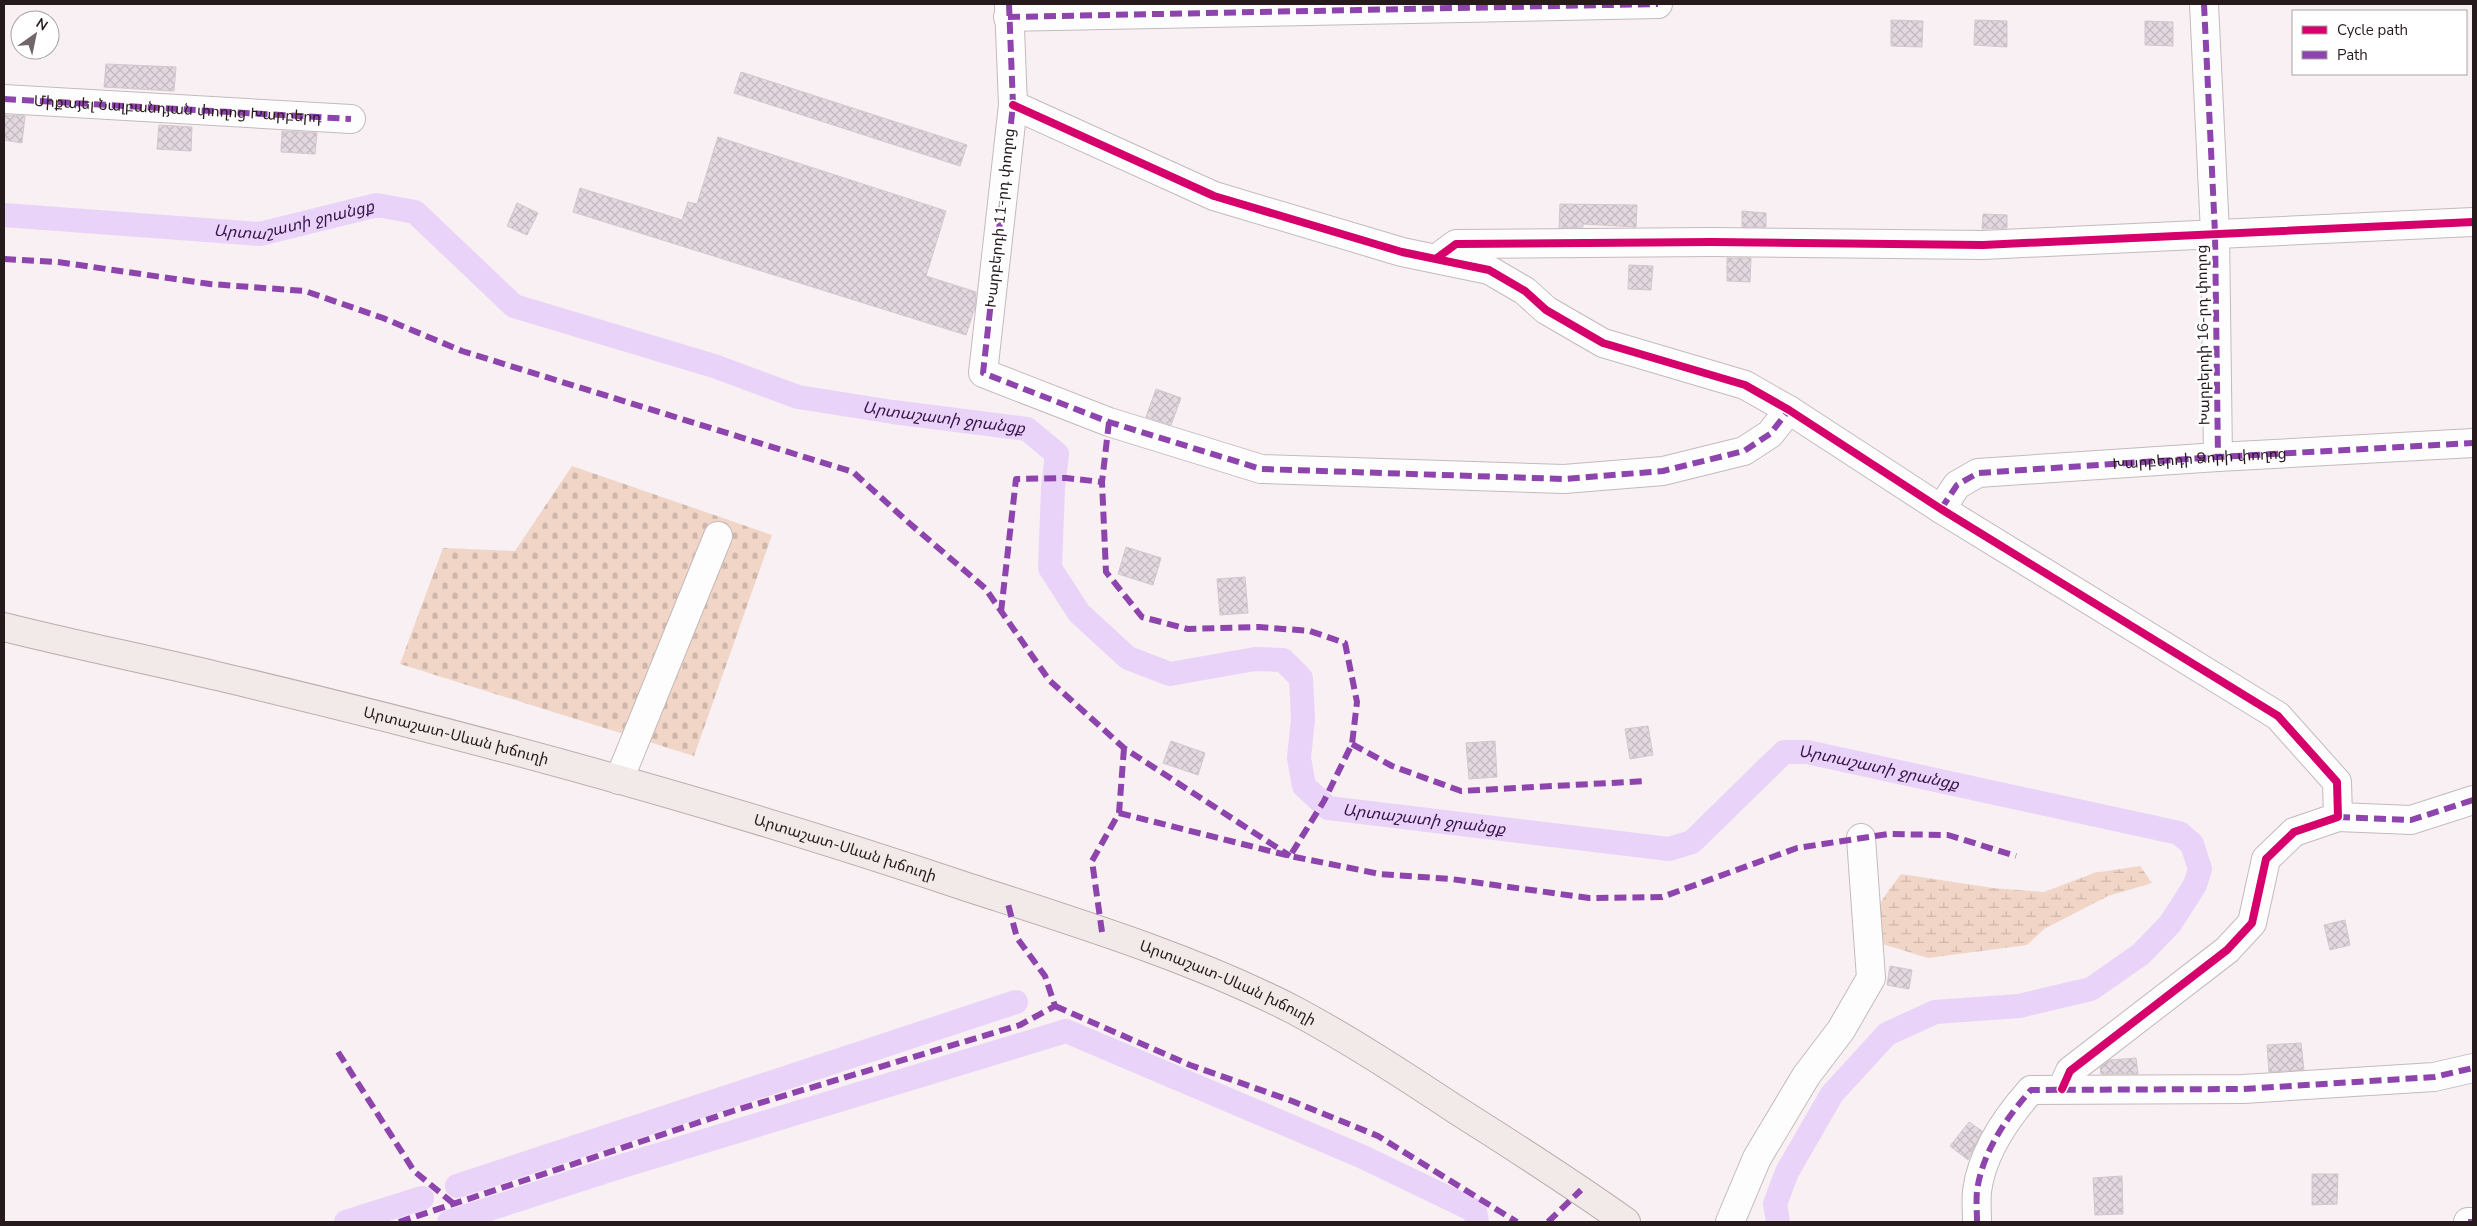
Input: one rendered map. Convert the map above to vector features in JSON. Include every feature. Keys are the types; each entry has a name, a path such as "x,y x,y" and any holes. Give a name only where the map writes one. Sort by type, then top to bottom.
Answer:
{"main road":[{"name":"Արտաշատ-Սևան խճուղի","path":"4,627 218,676 619,780 752,817 879,857 1102,932 1210,973 1294,1010 1403,1075 1581,1190 1626,1222"}],"street":[{"path":"1008,11 1658,4"},
{"name":"Խարբերդի 16-րդ փողոց","path":"2204,4 2215,233 2218,457"},
{"name":"Խարբերդի 11-րդ փողոց","path":"1008,11 1013,105 983,373 1109,422 1260,469 1564,478 1663,471 1744,451 1770,434 1789,410"},
{"name":"Միքայել Նալբանդյան փողոց Խարբերդ","path":"4,99 351,119"},
{"path":"1013,105 1214,196 1402,252 1489,270 1525,291 1546,310 1603,343 1744,385 1789,410 1941,509 2278,716 2337,782 2338,817"},
{"path":"1437,258 1456,244 1711,242 1983,245 2473,222"},
{"name":"Խարբերդի Ձորի փողոց","path":"1941,509 1957,486 1978,473 2473,443"},
{"path":"619,780 718,536"},
{"path":"2062,1089 2070,1071 2227,950 2252,923 2266,859 2294,832 2338,817 2411,820 2473,800"},
{"path":"1730,1222 1757,1158 1806,1076 1841,1030 1871,978 1862,838"},
{"path":"1976,1222 1977,1191 1986,1158 2010,1112 2031,1090 2243,1088 2434,1077 2473,1068"},
{"path":"2468,1222 2473,1222"}],"green space":[{"path":"572,466 772,535 694,756 400,664 443,548 515,551"},
{"path":"2140,866 2152,883 2108,896 2044,929 2027,945 1928,958 1876,942 1873,916 1901,874 1993,888 2044,892 2094,873"}],"building":[{"path":"1891,20 1923,21 1922,47 1891,46"},
{"path":"1975,20 2007,21 2007,47 1974,45"},
{"path":"2145,21 2173,22 2173,46 2145,45"},
{"path":"106,64 176,67 174,91 104,87"},
{"path":"741,72 967,145 960,166 734,93"},
{"path":"4,115 25,116 22,143 4,140"},
{"path":"159,125 192,127 191,151 157,149"},
{"path":"282,131 317,133 315,154 281,152"},
{"path":"718,137 946,211 926,276 976,292 975,307 966,335 573,212 580,188 682,220 688,202 697,204"},
{"path":"517,203 538,213 527,235 507,226"},
{"path":"1560,204 1637,205 1636,227 1583,224 1583,227 1559,228"},
{"path":"1742,211 1766,213 1766,227 1742,227"},
{"path":"1983,214 2007,215 2007,228 1982,229"},
{"path":"1727,258 1751,258 1750,282 1727,281"},
{"path":"1629,265 1653,266 1651,290 1628,289"},
{"path":"1156,389 1181,398 1171,425 1146,417"},
{"path":"1126,547 1161,558 1153,585 1118,574"},
{"path":"1245,577 1248,613 1220,615 1217,579"},
{"path":"1648,726 1653,755 1630,759 1625,729"},
{"path":"1171,741 1205,753 1198,775 1163,763"},
{"path":"1495,741 1497,777 1469,779 1466,743"},
{"path":"2345,920 2350,945 2330,950 2324,925"},
{"path":"1890,966 1912,970 1909,989 1887,985"},
{"path":"2301,1043 2304,1070 2269,1072 2267,1045"},
{"path":"2136,1058 2138,1074 2101,1074 2100,1067 2110,1060"},
{"path":"1969,1122 1982,1131 1968,1160 1950,1146"},
{"path":"2312,1174 2338,1174 2337,1204 2312,1205"},
{"path":"2122,1176 2123,1214 2095,1215 2093,1178"}],"waterway":[{"name":"Արտաշատի ջրանցք","path":"4,215 260,234 377,205 415,212 514,306 714,366 798,397 893,412 1027,429 1057,454 1053,488 1050,568 1079,613 1128,658 1170,674 1255,659 1283,660 1301,678 1303,719 1299,758 1304,786 1328,808 1669,849 1692,842 1784,752 1807,752 2179,833 2192,844 2200,869 2195,885 2170,924 2141,954 2091,989 2019,1006 1935,1012 1887,1034 1832,1094 1787,1172 1775,1204 1778,1222"},
{"path":"457,1186 1016,1002"},
{"path":"449,1222 619,1167 1066,1031 1363,1157 1475,1211 1477,1222"},
{"path":"346,1222 422,1198"}],"marked path":[{"path":"1009,4 1013,105 983,373 1109,422 1261,469 1564,479 1663,471 1744,451 1770,434 1789,410"},
{"path":"1008,17 1658,4"},
{"path":"2204,4 2215,233 2218,457"},
{"path":"4,99 351,119"},
{"path":"4,259 58,262 210,284 305,291 383,318 462,351 853,472 985,588 1049,680 1124,748 1290,856"},
{"path":"1109,422 1102,482 1106,572 1142,617 1188,629 1259,627 1310,631 1345,643 1357,702 1352,744 1324,801 1290,856"},
{"path":"1941,509 1957,485 1978,473 2473,443"},
{"path":"1001,612 1016,479 1066,478 1102,482"},
{"path":"1352,744 1392,766 1461,791 1647,781"},
{"path":"1102,932 1092,861 1119,813 1124,748"},
{"path":"2338,817 2411,820 2473,800"},
{"path":"1119,813 1290,856 1380,874 1451,879 1589,898 1662,897 1797,848 1888,834 1948,835 2016,856"},
{"path":"399,1222 733,1111 1020,1025 1055,1006 1045,976 1017,938 1007,900"},
{"path":"1055,1006 1190,1065 1292,1101 1378,1136 1517,1222"},
{"path":"338,1052 414,1171 454,1204"},
{"path":"1977,1222 1977,1191 1984,1163 2004,1124 2031,1090 2243,1089 2434,1077 2473,1068"},
{"path":"1548,1222 1581,1190"},
{"path":"2468,1222 2473,1222"}],"cycle path":[{"path":"1013,105 1214,196 1402,252 1489,270 1525,291 1546,310 1603,343 1745,385 1789,410 1941,509 2278,716 2337,782 2338,817 2294,832 2266,859 2252,923 2227,950 2070,1071 2062,1089"},
{"path":"1437,258 1456,244 1711,242 1983,245 2473,222"}]}
